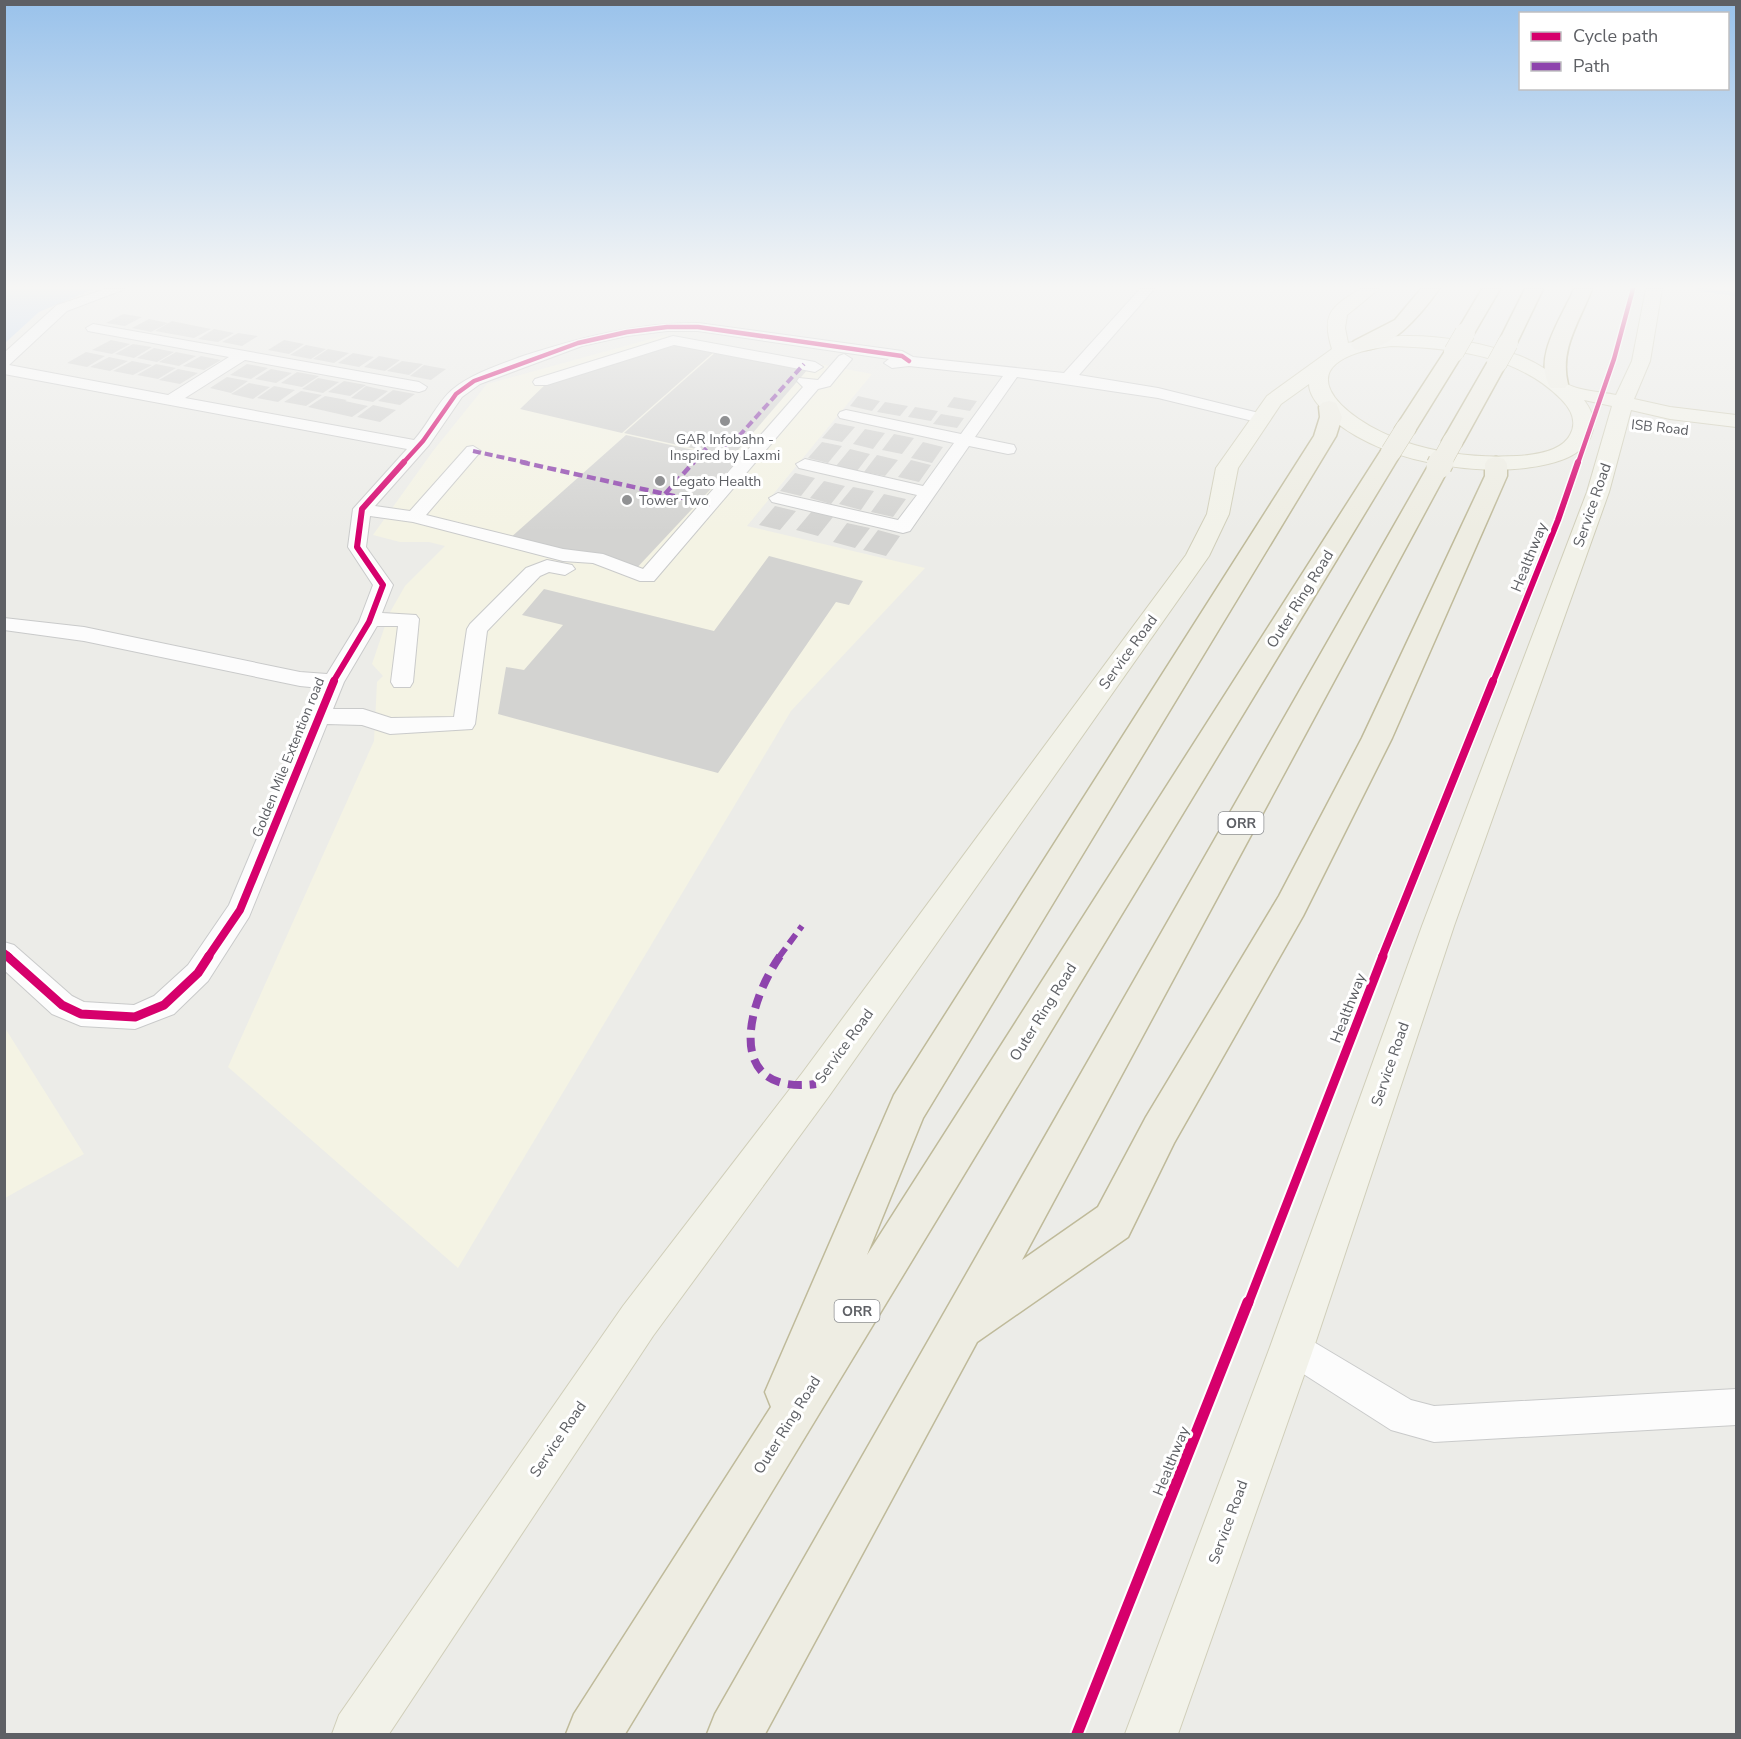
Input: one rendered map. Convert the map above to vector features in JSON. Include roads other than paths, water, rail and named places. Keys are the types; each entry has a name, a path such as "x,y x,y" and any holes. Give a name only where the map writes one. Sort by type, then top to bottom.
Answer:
{"highway":[{"name":"Outer Ring Road","path":"594,1734 1442,370"},
{"name":"ORR","path":"735,1734 1493,370"},
{"path":"1553,370 1562,387"},
{"path":"748,1487 908,1108 1325,435 1331,417 1329,407"},
{"path":"960,1328 1113,1222 1160,1130 1291,906 1377,738 1496,476 1496,464"}],"main road":[{"name":"Service Road","path":"358,1734 638,1321 816,1084 1197,556 1218,514 1227,468 1261,418 1274,400 1315,370"},
{"path":"1320,370 1317,376 1319,391 1329,407 1349,424 1379,440 1416,453 1456,461 1496,464 1531,461 1558,453 1577,441 1584,425 1580,407 1562,387"},
{"name":"Service Road","path":"1534,370 1562,387"},
{"name":"Service Road","path":"1152,1734 1292,1347 1438,926 1598,492 1620,413 1637,370"},
{"name":"ISB Road","path":"1562,387 1620,413 1737,436"},
{"name":"ISB Road","path":"1583,419 1620,413 1670,412 1737,421"}],"street":[{"path":"10,370 171,400 423,439"},
{"path":"80,370 423,439"},
{"path":"171,400 218,370"},
{"path":"326,370 419,387"},
{"path":"362,509 423,439 456,394 474,381 500,370"},
{"path":"541,382 578,370"},
{"path":"812,386 804,381 813,370"},
{"path":"362,509 414,517 563,555 596,558 646,577 812,386 824,383 835,370"},
{"path":"996,370 1068,378 1158,393 1261,418"},
{"path":"1068,378 1075,370"},
{"path":"778,498 903,527 1013,372"},
{"path":"846,416 1008,449"},
{"path":"414,517 473,451"},
{"path":"805,464 928,492"},
{"name":"Golden Mile Extention road","path":"4,953 62,1005 81,1014 135,1017 164,1005 198,973 240,910 333,682 370,620 383,585 357,548 362,509"},
{"path":"321,716 363,717 390,726 465,724 477,629 533,572 547,566 565,569"},
{"path":"370,620 409,619 402,682"},
{"path":"4,624 84,634 300,679 333,682"},
{"path":"1292,1347 1404,1417 1434,1424 1737,1407"}],"place":[{"name":"GAR Infobahn - Inspired by Laxmi","path":"725,421"},
{"name":"Legato Health","path":"660,481"},
{"name":"Tower Two","path":"627,500"}]}
